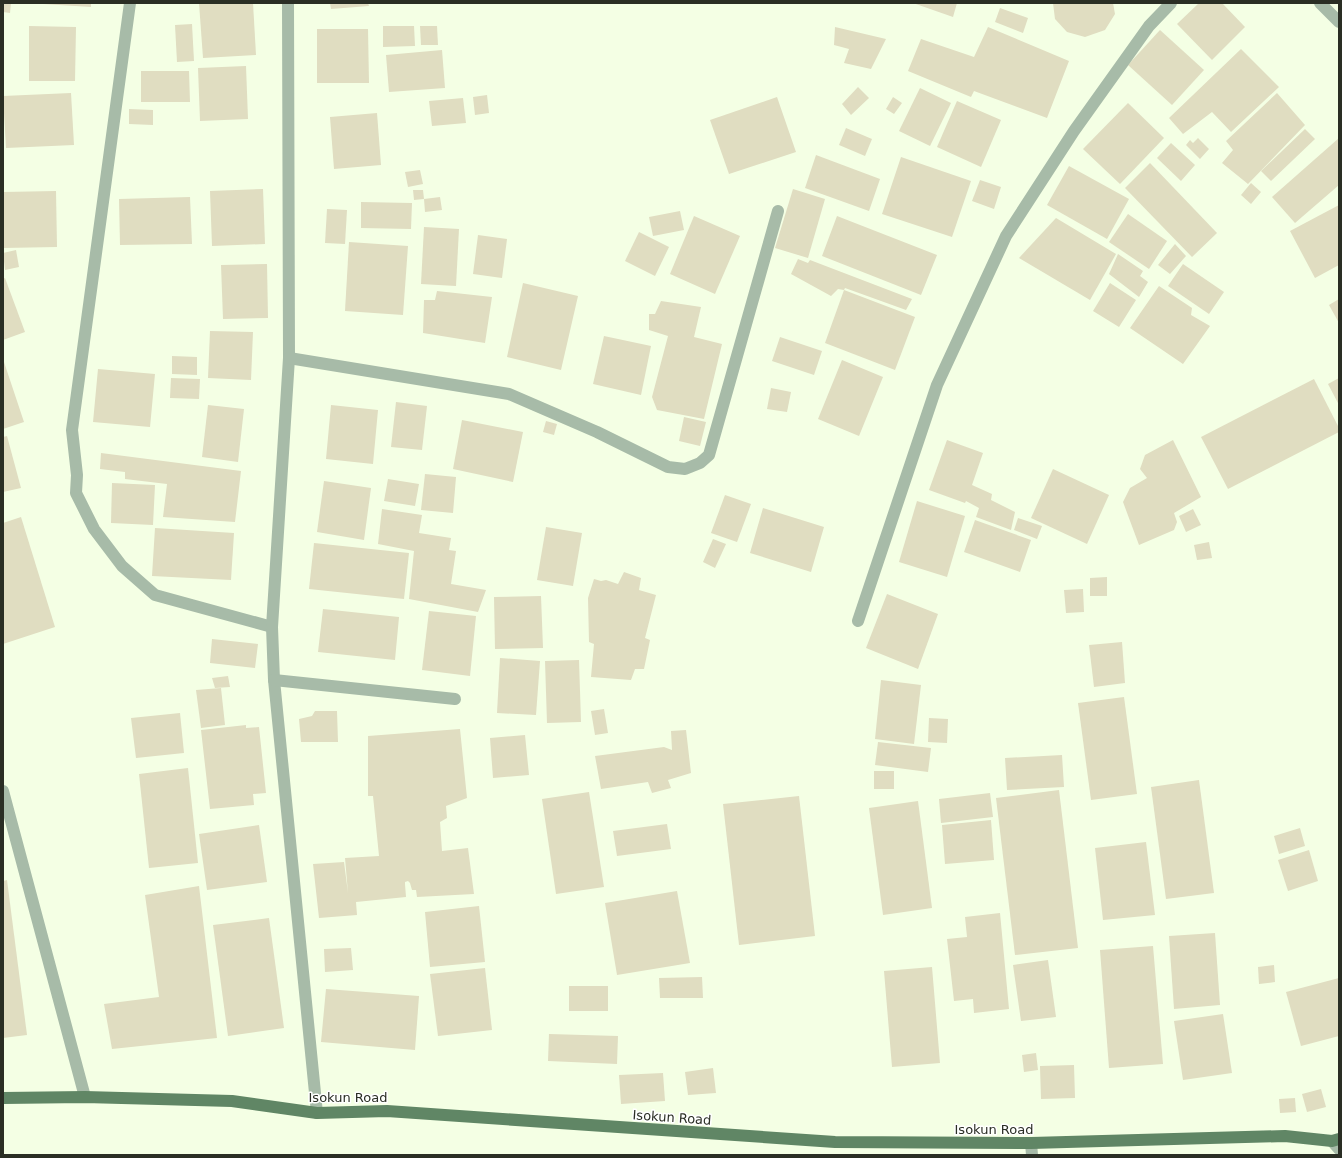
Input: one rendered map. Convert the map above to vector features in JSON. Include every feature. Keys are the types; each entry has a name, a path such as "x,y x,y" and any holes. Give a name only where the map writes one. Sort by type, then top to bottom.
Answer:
{"main road":[{"name":"Isokun Road","path":"3,1098 85,1097 232,1101 317,1113 387,1111 835,1142 1032,1149 1285,1136 1337,1143"}],"street":[{"path":"130,3 72,430 78,474 76,493 94,529 122,566 155,595 272,627"},
{"path":"288,3 289,358 272,627 274,680 317,1113"},
{"path":"858,621 937,385 1006,236 1074,131 1149,26 1171,3"},
{"path":"1320,3 1339,22"},
{"path":"289,358 509,394 597,432 668,467 685,469 700,463 709,455 778,211"},
{"path":"274,680 455,699"},
{"path":"3,791 85,1097"}],"building":[{"path":"3,3 11,3 10,13 3,12"},
{"path":"91,3 91,7 43,4"},
{"path":"199,3 253,3 256,55 203,58"},
{"path":"330,3 368,3 369,6 331,9"},
{"path":"913,3 957,3 953,17"},
{"path":"1053,3 1113,3 1115,14 1105,30 1085,37 1067,32 1055,19"},
{"path":"1199,3 1222,3 1245,27 1212,60 1177,24"},
{"path":"1000,8 1028,18 1023,33 995,22"},
{"path":"192,24 194,61 177,62 175,25"},
{"path":"29,26 76,27 75,81 29,81"},
{"path":"383,26 414,26 415,46 383,47"},
{"path":"420,26 437,26 438,45 421,45"},
{"path":"835,27 886,39 871,69 844,63 849,49 834,45"},
{"path":"988,27 1069,61 1047,118 974,91 971,97 908,71 921,39 974,57"},
{"path":"317,29 368,29 369,83 317,83"},
{"path":"1160,30 1204,70 1172,105 1128,65"},
{"path":"1241,49 1279,87 1231,132 1212,112 1183,134 1169,118"},
{"path":"442,50 445,88 389,92 386,55"},
{"path":"246,66 248,119 200,121 198,68"},
{"path":"141,71 189,71 190,102 141,102"},
{"path":"858,87 869,98 851,115 842,104"},
{"path":"920,88 951,103 930,146 899,131"},
{"path":"71,93 74,145 6,148 3,96"},
{"path":"1277,93 1305,125 1248,184 1222,163 1233,150 1226,141"},
{"path":"487,95 489,113 475,115 473,97"},
{"path":"777,97 796,152 729,174 710,120"},
{"path":"893,97 902,103 894,114 886,109"},
{"path":"463,98 466,123 432,126 429,101"},
{"path":"957,101 1001,120 981,167 937,147"},
{"path":"1128,103 1164,138 1120,184 1083,149"},
{"path":"129,109 153,110 153,125 129,124"},
{"path":"377,113 381,165 334,169 330,117"},
{"path":"846,128 872,139 865,156 839,145"},
{"path":"1305,129 1315,139 1271,181 1261,171"},
{"path":"1198,138 1209,149 1200,159 1186,145 1190,140 1193,143"},
{"path":"1339,138 1339,185 1295,223 1272,197"},
{"path":"1171,143 1195,165 1181,181 1157,158"},
{"path":"816,155 880,179 869,211 805,188"},
{"path":"901,157 971,181 952,237 882,214"},
{"path":"1150,163 1217,233 1192,257 1125,188"},
{"path":"1069,166 1129,199 1107,239 1047,205"},
{"path":"420,170 423,184 408,187 405,172"},
{"path":"980,180 1001,187 994,209 972,201"},
{"path":"1251,183 1261,192 1251,204 1241,195"},
{"path":"263,189 265,244 212,246 210,191"},
{"path":"793,189 825,199 808,258 775,248"},
{"path":"413,190 423,190 424,199 414,200"},
{"path":"56,191 57,247 3,248 3,192"},
{"path":"190,197 192,244 120,245 119,199"},
{"path":"440,197 442,210 425,212 424,199"},
{"path":"361,202 412,203 411,229 361,228"},
{"path":"1339,205 1339,265 1315,278 1290,231"},
{"path":"327,209 347,210 345,244 325,243"},
{"path":"680,211 684,230 653,236 649,217"},
{"path":"1128,214 1167,241 1149,269 1109,242"},
{"path":"694,216 740,236 715,294 670,274"},
{"path":"837,216 937,255 921,295 822,256"},
{"path":"1056,218 1116,254 1090,300 1019,258"},
{"path":"424,227 459,229 456,286 421,284"},
{"path":"639,232 669,247 655,276 625,261"},
{"path":"478,235 507,239 502,278 473,274"},
{"path":"349,242 408,246 403,315 345,311"},
{"path":"1175,244 1186,256 1170,274 1158,265"},
{"path":"16,250 19,267 5,270 3,253"},
{"path":"1118,254 1143,271 1140,276 1148,282 1139,297 1109,274"},
{"path":"798,259 808,263 810,260 912,299 906,310 845,288 844,290 838,289 831,296 791,274"},
{"path":"267,264 268,318 223,319 221,265"},
{"path":"1183,264 1224,292 1209,314 1168,286"},
{"path":"5,278 25,332 3,340 3,279"},
{"path":"523,283 578,296 561,370 507,357"},
{"path":"1110,283 1136,300 1119,327 1093,311"},
{"path":"1159,286 1192,308 1191,315 1210,326 1183,364 1130,328"},
{"path":"844,290 915,317 895,370 825,343"},
{"path":"437,291 492,297 485,343 423,333 424,300 435,300"},
{"path":"1339,299 1339,323 1329,305"},
{"path":"661,301 701,307 694,337 722,344 704,419 657,410 652,397 668,336 649,330 649,314 655,314"},
{"path":"210,331 253,332 251,380 208,378"},
{"path":"604,336 651,346 641,395 593,384"},
{"path":"780,337 822,351 814,375 772,361"},
{"path":"172,356 197,357 197,375 172,374"},
{"path":"3,359 24,422 3,429"},
{"path":"842,360 883,377 859,436 818,419"},
{"path":"98,369 155,374 150,427 93,422"},
{"path":"171,378 200,379 199,399 170,398"},
{"path":"1339,378 1339,405 1328,384"},
{"path":"1314,379 1339,428 1339,432 1228,489 1201,437"},
{"path":"771,388 791,392 787,412 767,409"},
{"path":"396,402 427,406 422,450 391,447"},
{"path":"208,405 244,409 238,462 202,457"},
{"path":"331,405 378,410 373,464 326,459"},
{"path":"684,417 706,422 700,446 679,441"},
{"path":"462,420 523,432 513,482 453,469"},
{"path":"546,421 557,424 554,435 543,432"},
{"path":"7,436 21,488 3,492 3,437"},
{"path":"947,440 983,453 972,485 992,494 991,500 1015,512 1011,530 976,517 979,508 966,501 965,503 929,490"},
{"path":"1173,440 1201,497 1174,513 1177,522 1174,530 1139,545 1123,502 1130,488 1147,478 1140,469 1145,455"},
{"path":"101,453 241,471 235,522 163,517 167,484 125,479 125,472 100,469"},
{"path":"1053,469 1109,495 1087,544 1031,518"},
{"path":"425,474 456,477 453,513 421,510"},
{"path":"388,479 419,484 415,506 384,501"},
{"path":"324,481 371,488 364,540 317,532"},
{"path":"112,483 155,485 153,525 111,523"},
{"path":"725,495 751,504 737,542 711,533"},
{"path":"917,501 965,516 947,577 899,562"},
{"path":"763,508 824,527 811,572 750,553"},
{"path":"382,509 422,515 419,533 451,538 449,550 456,551 451,584 486,590 478,612 409,599 414,551 378,544"},
{"path":"1193,509 1201,525 1186,532 1179,516"},
{"path":"21,517 55,627 3,644 3,523"},
{"path":"1018,518 1042,526 1037,539 1014,530"},
{"path":"975,520 1031,540 1020,572 964,552"},
{"path":"546,527 582,533 573,586 537,580"},
{"path":"155,528 234,533 231,580 152,576"},
{"path":"713,539 726,544 715,568 703,562"},
{"path":"1209,542 1212,558 1197,560 1194,545"},
{"path":"314,543 409,553 404,599 309,589"},
{"path":"624,572 641,578 639,590 656,595 645,638 650,640 644,669 635,669 631,680 591,677 594,644 589,642 588,598 594,579 601,581 606,580 618,584"},
{"path":"1107,577 1107,596 1090,596 1090,578"},
{"path":"1083,589 1084,612 1066,613 1064,590"},
{"path":"887,594 938,614 918,669 866,648"},
{"path":"541,596 543,648 495,649 494,597"},
{"path":"323,609 399,617 395,660 318,652"},
{"path":"429,611 476,616 470,676 422,670"},
{"path":"212,639 258,644 255,668 210,663"},
{"path":"1122,642 1125,683 1094,687 1089,645"},
{"path":"500,658 540,661 536,715 497,713"},
{"path":"579,660 581,722 547,723 545,661"},
{"path":"228,676 230,687 215,688 212,678"},
{"path":"881,680 921,685 914,744 875,739"},
{"path":"221,688 225,725 201,728 196,690"},
{"path":"1124,697 1137,794 1091,800 1078,703"},
{"path":"604,709 608,733 595,735 591,711"},
{"path":"315,711 337,711 338,742 301,742 299,719 312,716"},
{"path":"180,713 184,753 136,758 131,718"},
{"path":"929,718 948,719 947,743 928,742"},
{"path":"246,725 246,728 259,727 266,793 253,794 254,805 210,809 201,730"},
{"path":"460,729 467,798 446,806 447,818 440,822 442,851 468,848 474,894 417,897 416,890 412,890 408,881 405,882 406,897 356,902 357,915 319,918 313,864 344,862 348,893 345,858 379,856 373,796 368,796 368,736"},
{"path":"686,730 691,773 668,780 671,788 652,793 648,782 601,789 595,756 664,747 672,750 671,731"},
{"path":"525,735 529,775 493,778 490,738"},
{"path":"878,742 931,748 928,772 875,765"},
{"path":"1062,755 1064,787 1007,790 1005,758"},
{"path":"188,768 198,863 149,868 139,774"},
{"path":"874,771 894,771 894,789 874,789"},
{"path":"1199,780 1214,893 1166,899 1151,787"},
{"path":"1059,790 1078,948 1015,955 996,798"},
{"path":"589,792 604,887 556,894 542,799"},
{"path":"990,793 993,817 941,823 939,799"},
{"path":"799,796 815,936 739,945 723,804"},
{"path":"918,801 932,908 883,915 869,808"},
{"path":"991,820 994,860 945,864 942,825"},
{"path":"667,824 671,849 617,856 613,831"},
{"path":"259,825 267,882 207,890 199,834"},
{"path":"1300,828 1305,846 1279,854 1274,836"},
{"path":"1146,842 1155,915 1103,920 1095,848"},
{"path":"1309,850 1318,881 1288,891 1278,860"},
{"path":"7,880 27,1035 3,1038 3,881"},
{"path":"199,886 217,1038 112,1049 104,1004 159,997 145,895"},
{"path":"677,891 690,963 617,975 605,903"},
{"path":"479,906 485,962 430,967 425,912"},
{"path":"1000,913 1009,1009 974,1013 973,999 954,1001 947,939 967,937 965,917"},
{"path":"269,918 284,1028 228,1036 213,925"},
{"path":"1215,933 1220,1005 1174,1009 1169,936"},
{"path":"1153,946 1163,1064 1109,1068 1100,950"},
{"path":"351,948 353,970 325,972 324,949"},
{"path":"1048,960 1056,1017 1021,1021 1013,965"},
{"path":"1274,965 1275,982 1259,984 1258,967"},
{"path":"932,967 940,1063 892,1067 884,971"},
{"path":"485,968 492,1030 438,1036 430,974"},
{"path":"702,977 703,998 660,998 659,978"},
{"path":"1339,978 1339,1036 1301,1046 1286,992"},
{"path":"569,986 608,986 608,1011 569,1011"},
{"path":"326,989 419,996 415,1050 321,1042"},
{"path":"1223,1014 1232,1073 1183,1080 1174,1021"},
{"path":"549,1034 618,1036 617,1064 548,1061"},
{"path":"1036,1053 1038,1070 1024,1072 1022,1055"},
{"path":"1074,1065 1075,1098 1041,1099 1040,1066"},
{"path":"713,1068 716,1093 688,1095 685,1072"},
{"path":"663,1073 665,1101 621,1104 619,1075"},
{"path":"1321,1089 1326,1107 1307,1112 1302,1094"},
{"path":"1295,1098 1296,1112 1280,1113 1279,1099"}]}
